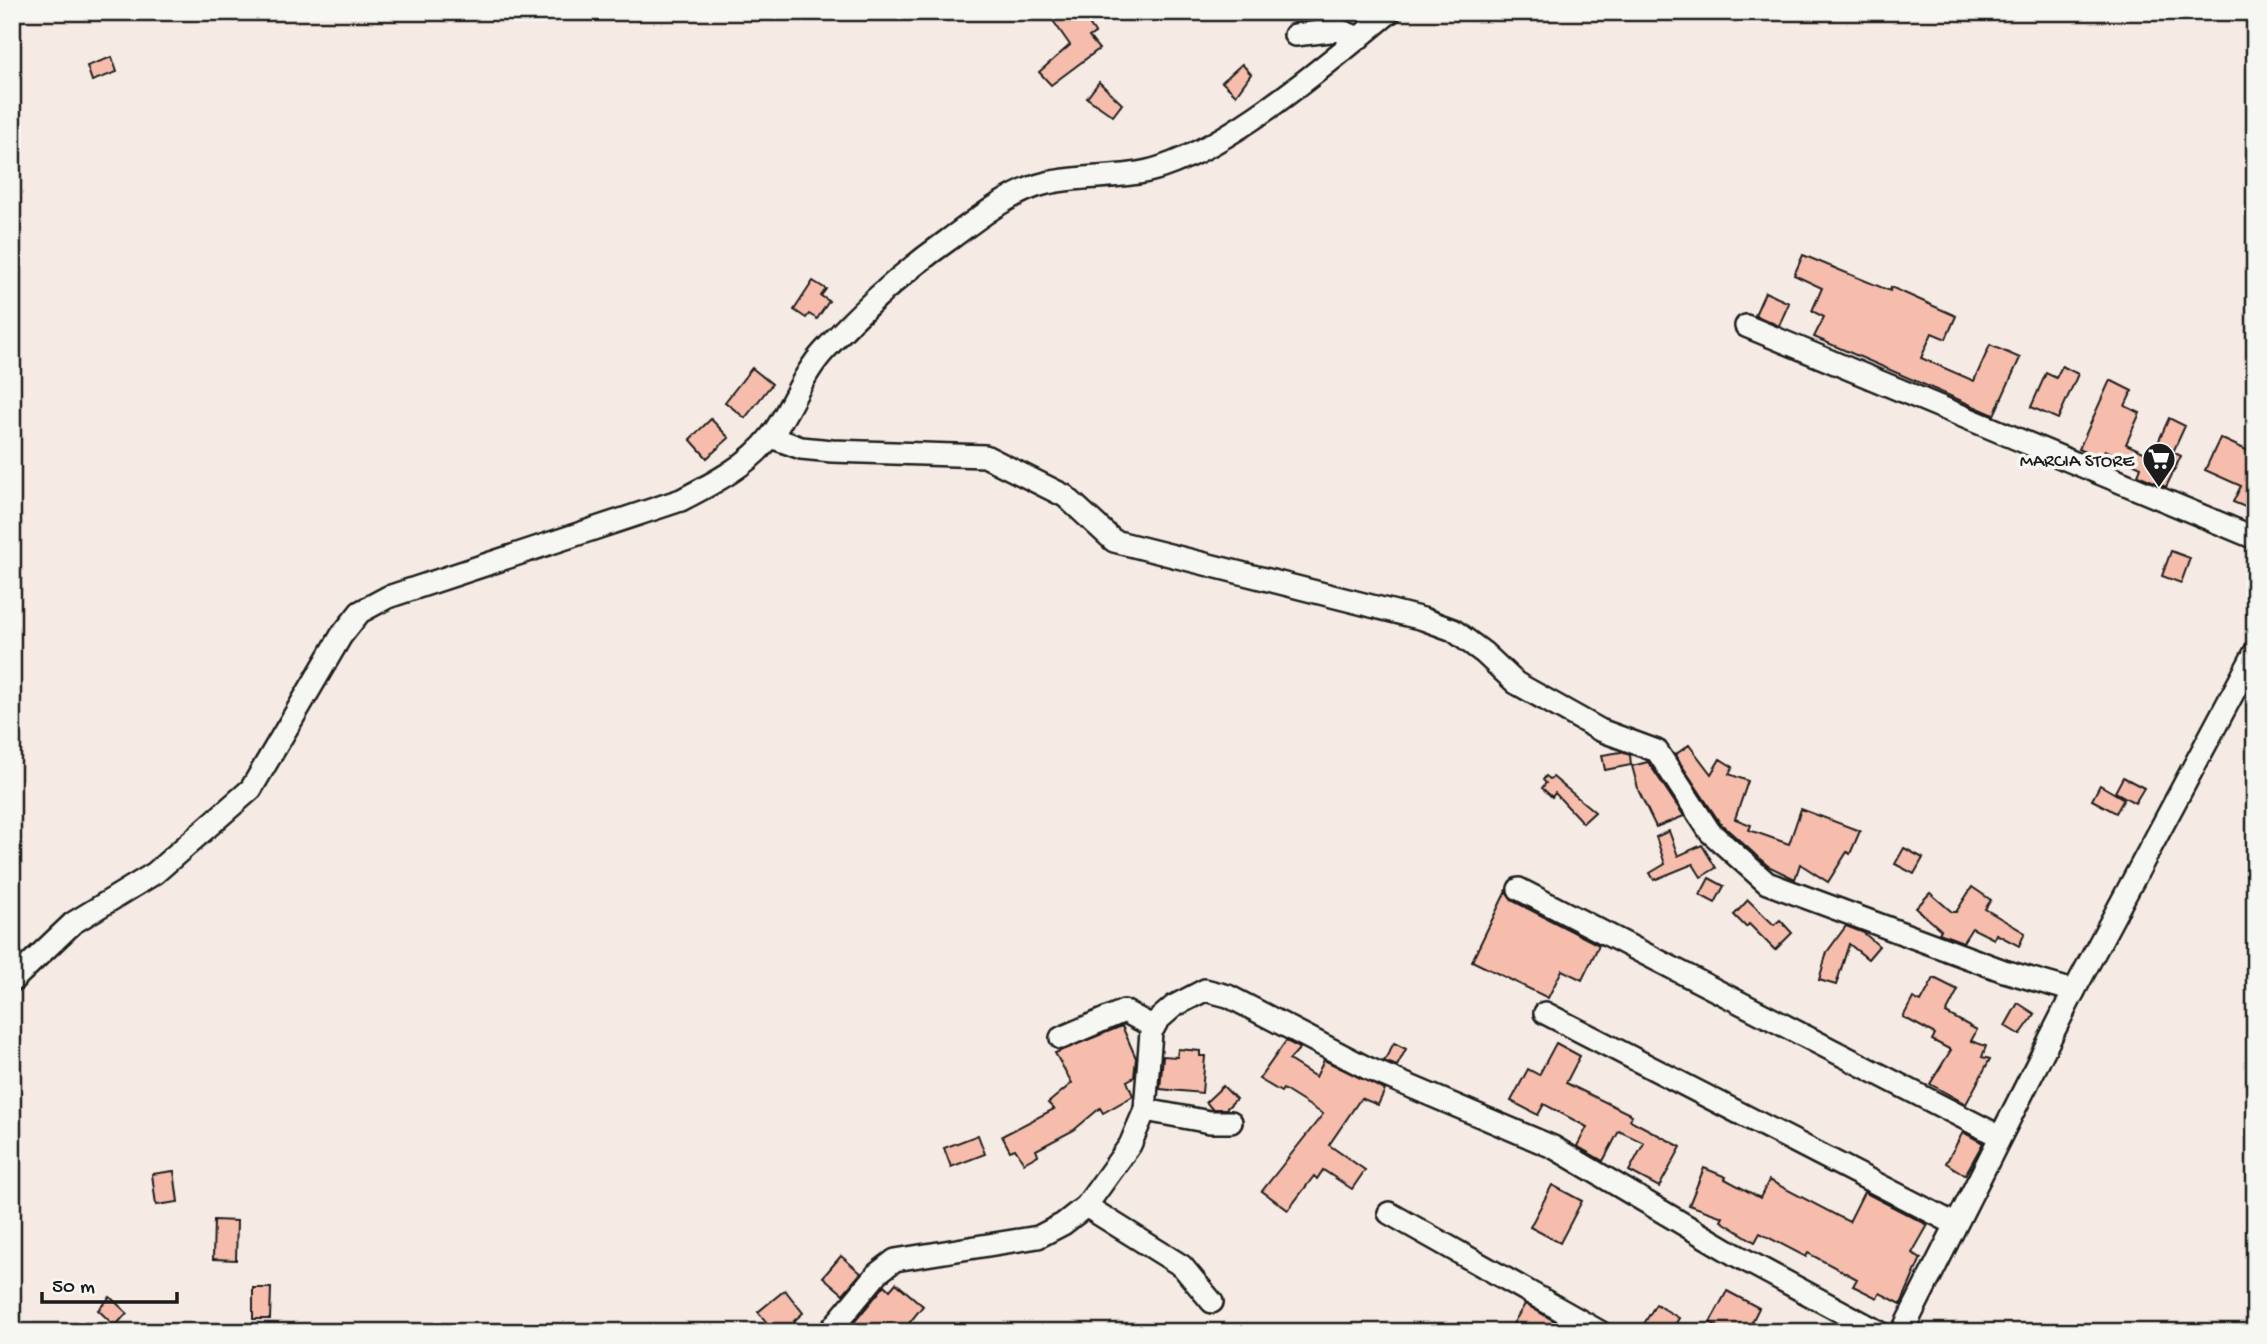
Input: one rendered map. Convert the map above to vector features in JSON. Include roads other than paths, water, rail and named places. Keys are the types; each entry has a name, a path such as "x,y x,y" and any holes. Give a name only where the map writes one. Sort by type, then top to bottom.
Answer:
{"street":[{"path":"12,981 73,923 155,873 251,789 341,636 360,612 388,597 681,500 722,478 771,437 794,393 823,352 884,293 945,242 1019,193 1047,183 1111,178 1163,167 1259,113 1390,12"},
{"path":"1295,35 1339,30 1359,37"},
{"path":"1746,326 2255,538"},
{"path":"771,437 801,447 832,451 985,456 1065,496 1114,541 1423,619 1453,630 1484,653 1516,683 1600,730 1657,751 1710,832 1767,883 2004,971 2074,991"},
{"path":"1902,1332 2074,991 2255,652"},
{"path":"1519,889 1999,1136"},
{"path":"829,1332 878,1273 895,1260 911,1255 1038,1237 1063,1224 1086,1206 1130,1145 1145,1110 1154,1027 1174,1006 1205,990 1228,996 1367,1068 1553,1147 1734,1254 1879,1332"},
{"path":"1061,1038 1124,1011 1154,1027"},
{"path":"1545,1013 1955,1224"},
{"path":"1145,1110 1210,1122 1231,1122"},
{"path":"1086,1206 1182,1266 1212,1302"},
{"path":"1389,1213 1600,1332"}],"place":[{"name":"MARCIA STORE","path":"2159,489"}]}
